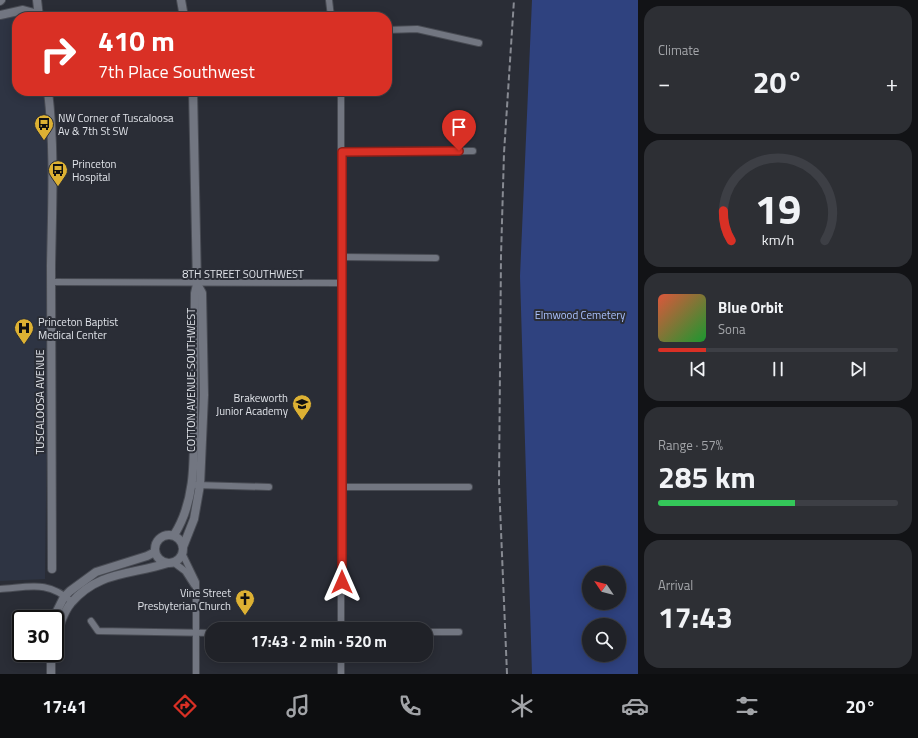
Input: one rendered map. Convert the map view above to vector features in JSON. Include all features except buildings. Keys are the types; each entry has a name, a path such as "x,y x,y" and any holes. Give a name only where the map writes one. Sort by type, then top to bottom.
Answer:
{"street":[{"path":"36,0 38,12"},
{"path":"181,0 183,12"},
{"path":"329,0 331,12"},
{"path":"14,12 23,10 28,12"},
{"path":"0,15 12,12"},
{"path":"392,30 418,29 479,43"},
{"name":"TUSCALOOSA AVENUE","path":"49,96 51,111 53,186 51,282 52,569"},
{"name":"COTTON AVENUE SOUTHWEST","path":"183,550 194,519 204,395 202,293 197,284 193,96"},
{"path":"341,96 341,622"},
{"path":"342,152 473,151"},
{"path":"342,257 436,258"},
{"name":"8TH STREET SOUTHWEST","path":"51,282 341,284"},
{"path":"196,485 268,487"},
{"name":"COTTON AVENUE SOUTHWEST","path":"174,536 186,512 196,485"},
{"path":"342,487 469,487"},
{"path":"195,586 185,571 170,562 160,559 155,552 155,547 159,539 167,534 180,539 196,582 196,674"},
{"path":"64,616 72,602 93,583 109,576 148,569 177,560 183,550"},
{"path":"58,610 65,596 96,572 147,556 155,552"},
{"path":"0,589 47,586 65,596 72,602"},
{"path":"92,621 98,631 205,633"},
{"path":"433,632 459,632"},
{"path":"51,662 51,674"},
{"path":"341,662 341,674"}],"shaded area":[{"name":"Princeton Baptist Medical Center","path":"30,9 31,12 12,12 12,96 48,96 51,111 45,579 0,581 0,13"}],"green space":[{"name":"Elmwood Cemetery","path":"532,0 638,0 638,674 532,674 520,276"}],"railway":[{"path":"507,674 499,483 501,256 504,153 514,0"}],"place":[{"name":"NW Corner of Tuscaloosa Av & 7th St SW","path":"44,141"},
{"name":"Princeton Hospital","path":"58,187"},
{"name":"Princeton Baptist Medical Center","path":"24,345"},
{"name":"Brakeworth Junior Academy","path":"302,421"},
{"name":"Vine Street Presbyterian Church","path":"245,616"}],"route":[{"path":"342,582 342,152 459,151"}]}
